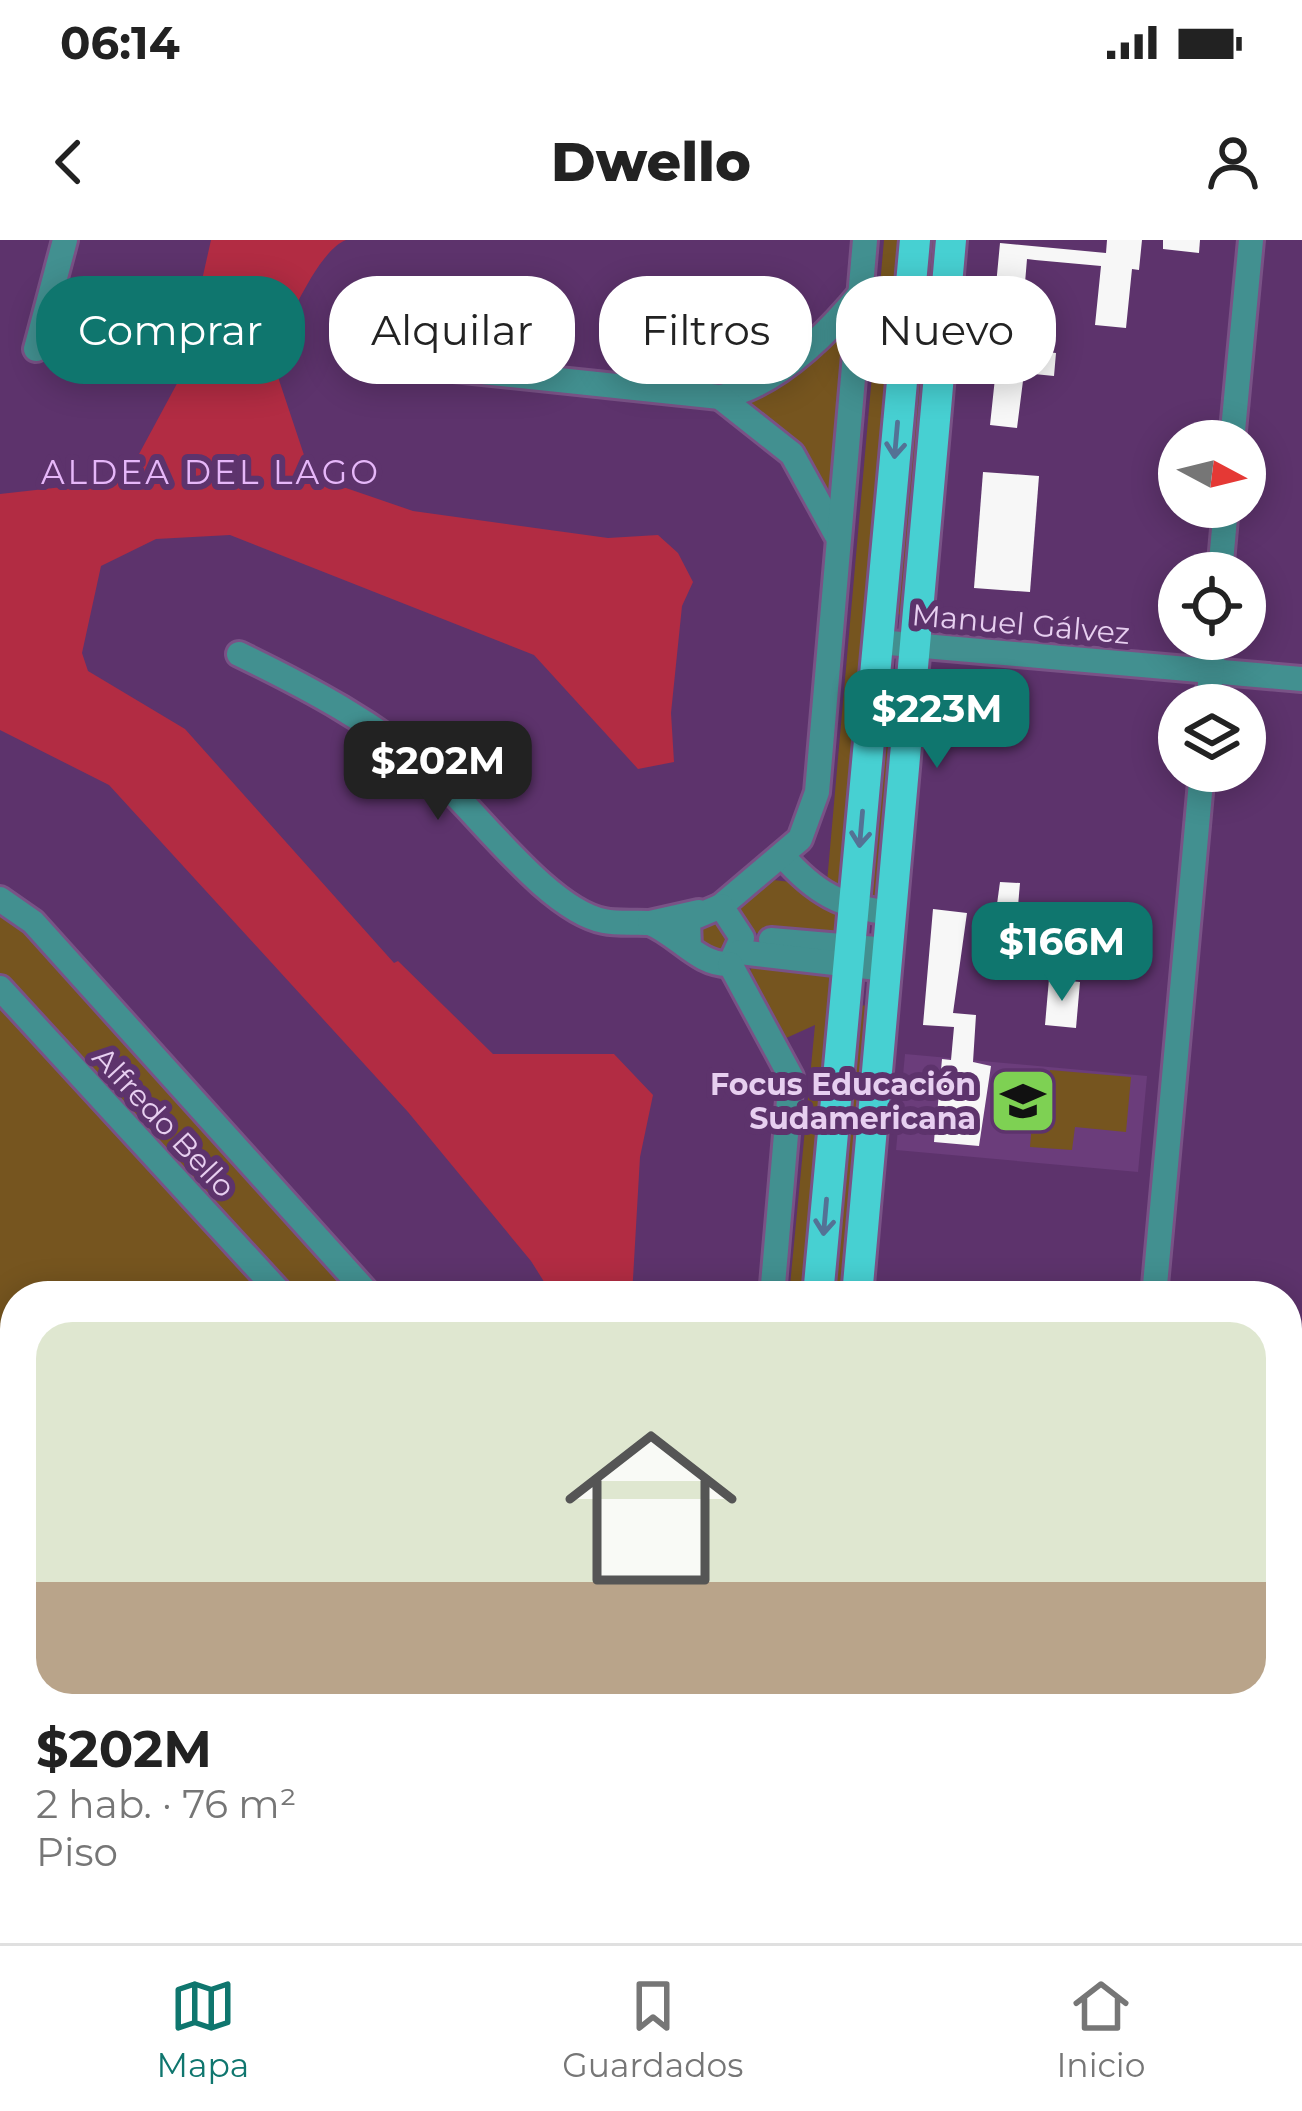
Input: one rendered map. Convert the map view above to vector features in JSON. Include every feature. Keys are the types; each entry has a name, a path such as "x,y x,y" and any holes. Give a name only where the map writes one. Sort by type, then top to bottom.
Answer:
{"main road":[{"path":"819,1281 914,240"},
{"path":"858,1281 951,240"}],"street":[{"path":"56,276 65,240"},
{"path":"862,276 865,240"},
{"path":"1234,420 1251,240"},
{"path":"575,382 720,397 743,393 836,322"},
{"path":"689,948 685,931 800,839 817,792 852,384"},
{"path":"720,397 793,454 838,540"},
{"name":"Manuel Gálvez","path":"878,642 1302,679"},
{"path":"238,655 329,697 437,777 506,853 584,913 602,921 650,923 710,909"},
{"path":"1210,684 1213,660"},
{"path":"1155,1281 1200,792"},
{"path":"782,855 808,885 854,909 891,914"},
{"path":"0,899 33,922 356,1281"},
{"path":"710,909 737,951 791,1077 773,1281"},
{"path":"650,923 674,933 704,960 737,951 887,959"},
{"name":"Alfredo Bello","path":"0,988 270,1281"}],"shaded area":[{"path":"211,240 346,240 305,290 305,276 203,276"},
{"path":"884,240 915,240 912,276 881,276"},
{"path":"926,240 943,240 939,276 923,276"},
{"path":"836,333 836,384 845,384 830,502 747,403 771,384 812,384 812,352"},
{"path":"177,384 280,384 311,476 413,511 608,538 658,535 678,553 693,582 682,606 671,713 674,762 638,769 534,655 230,535 156,539 101,566 82,653 88,671 185,729 394,963 398,961 493,1054 614,1054 653,1095 640,1157 633,1281 544,1281 408,1112 109,785 0,730 0,494 125,480"},
{"path":"871,384 902,384 819,1281 790,1281 815,1025 784,1039 775,1036 748,975 767,935 745,927 736,905 764,879 791,882 825,905"},
{"path":"914,384 929,384 906,612 895,612"},
{"path":"891,674 898,676 881,910 868,915 886,679"},
{"path":"721,906 740,952 704,960 688,920"},
{"path":"0,914 17,923 343,1281 0,1281"},
{"path":"859,1006 873,1010 848,1281 832,1281"},
{"name":"Focus Educación Sudamericana","path":"905,1054 1147,1076 1138,1172 896,1150"},
{"path":"1050,1070 1131,1077 1126,1132 1075,1127 1072,1150 1030,1147 1032,1123 1045,1124"}],"building":[{"path":"1107,240 1142,240 1139,270 1132,269 1126,328 1095,325 1101,266 1027,259 1026,276 997,276 1000,243 1106,253"},
{"path":"1163,240 1200,240 1199,253 1163,249"},
{"path":"994,384 1023,384 1017,428 990,425"},
{"path":"983,472 1039,476 1030,592 974,588"},
{"path":"1000,882 1020,883 1018,906 997,904"},
{"path":"933,909 967,913 953,1013 976,1015 973,1062 991,1066 979,1146 934,1142 935,1128 922,1127 923,1114 937,1115 942,1059 951,1060 954,1027 923,1025"},
{"path":"1049,979 1080,982 1076,1028 1045,1025"}],"place":[{"name":"Focus Educación Sudamericana","path":"1023,1101"}],"district":[{"name":"ALDEA DEL LAGO","path":"211,472"}]}
